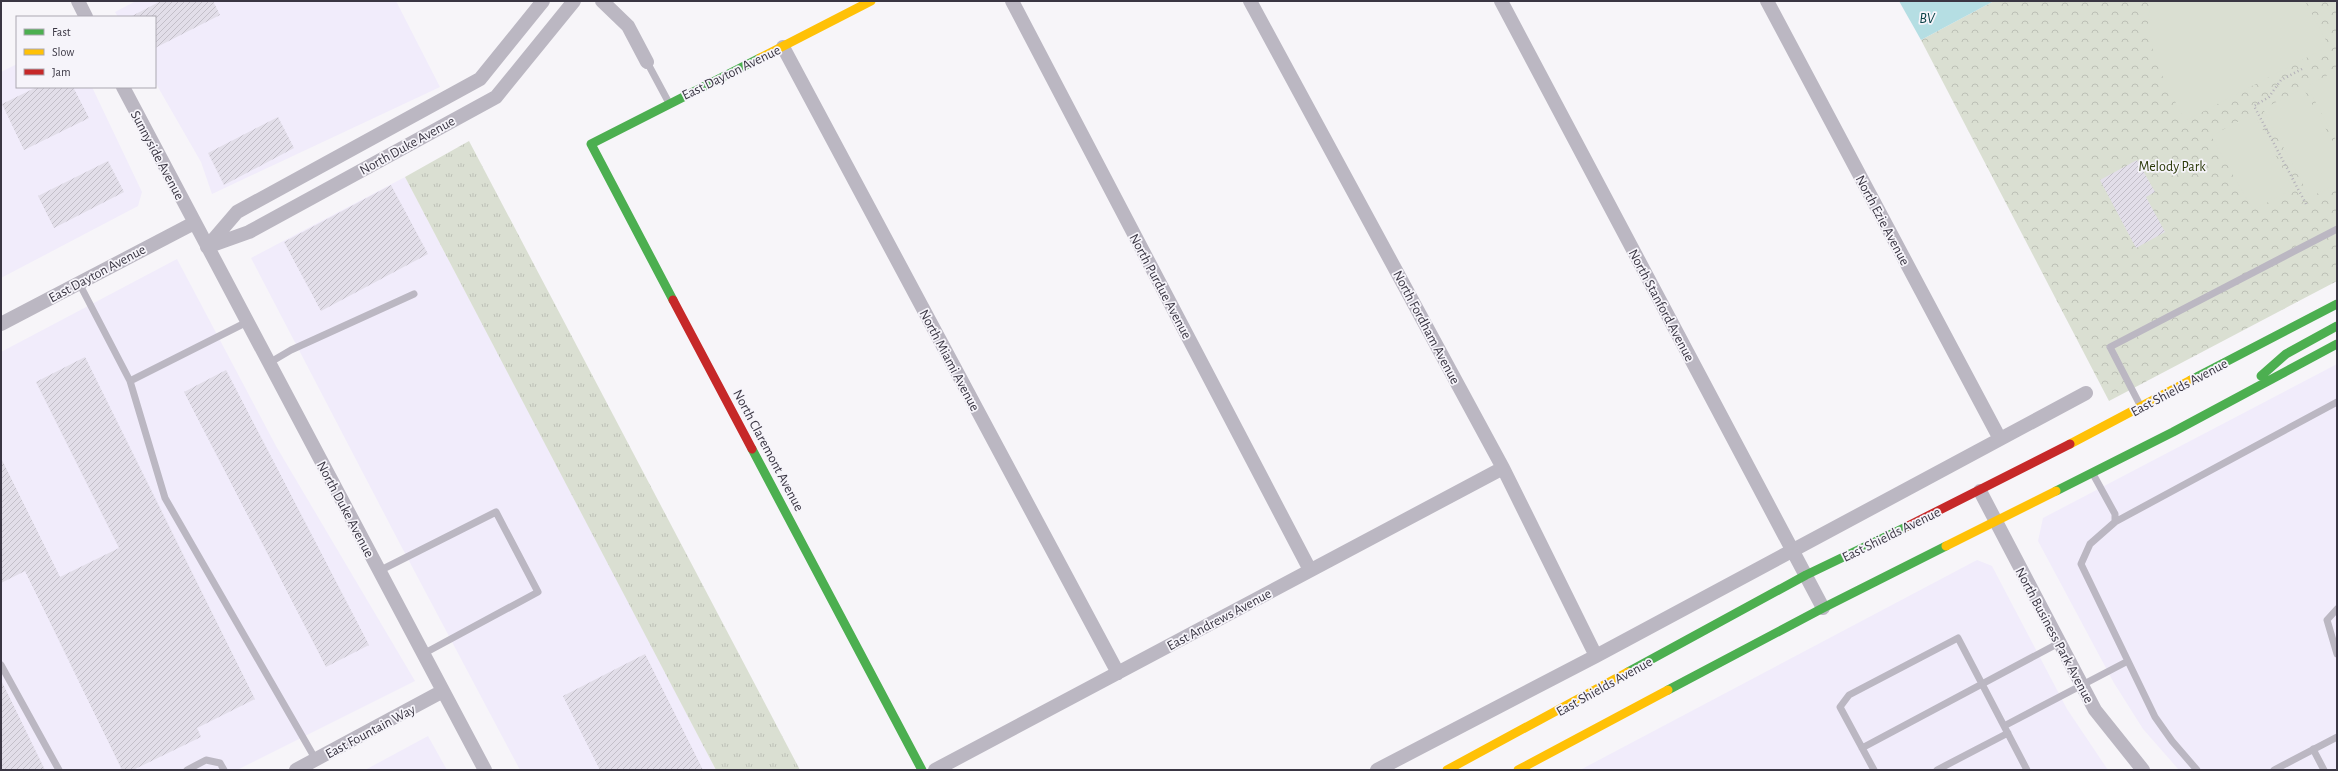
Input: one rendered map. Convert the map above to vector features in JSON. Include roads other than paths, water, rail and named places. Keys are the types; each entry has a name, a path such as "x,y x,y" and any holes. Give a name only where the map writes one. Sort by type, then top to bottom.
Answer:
{"main road":[{"name":"East Dayton Avenue","path":"591,144 871,1"},
{"name":"North Claremont Avenue","path":"591,144 922,770"},
{"name":"East Shields Avenue","path":"1447,770 1806,575 1980,491 2337,304"},
{"path":"2235,398 2286,354 2337,326"},
{"path":"1518,770 1823,608 2092,472 2337,344"}],"street":[{"path":"78,1 86,16"},
{"name":"North Duke Avenue","path":"207,247 237,212 480,79 544,1"},
{"name":"North Duke Avenue","path":"207,247 250,232 496,97 574,1"},
{"path":"602,1 628,26 647,62"},
{"name":"North Purdue Avenue","path":"1012,1 1310,570"},
{"name":"North Fordham Avenue","path":"1250,1 1503,468 1596,656"},
{"name":"North Stanford Avenue","path":"1501,1 1823,608"},
{"name":"North Ezie Avenue","path":"1767,1 2000,439"},
{"name":"North Miami Avenue","path":"783,47 1118,673"},
{"name":"Sunnyside Avenue","path":"124,88 194,223"},
{"name":"North Duke Avenue","path":"194,223 485,770"},
{"name":"East Dayton Avenue","path":"1,324 194,223"},
{"path":"1377,770 1596,656 2086,393"},
{"name":"East Andrews Avenue","path":"935,770 1503,468"},
{"name":"North Business Park Avenue","path":"1980,491 1994,521 2095,710 2144,770"},
{"name":"East Fountain Way","path":"296,770 443,691"}],"lane":[{"path":"647,62 669,103"},
{"path":"2141,407 2110,347 2337,229"},
{"path":"79,283 130,381 165,498 316,760"},
{"path":"269,363 291,350 414,294"},
{"path":"130,381 247,322"},
{"path":"2197,770 2172,741 2155,717 2081,564 2090,544 2115,522 2337,402"},
{"path":"2092,472 2115,514 2115,522"},
{"path":"379,571 496,512 538,592 423,654"},
{"path":"2337,609 2327,620 2337,654"},
{"path":"1874,770 1840,707 1849,695 1958,638 2027,770"},
{"path":"1862,748 1983,686 2059,643"},
{"path":"2004,726 2128,662"},
{"path":"1,665 59,770"},
{"path":"1937,770 2008,733"},
{"path":"2274,770 2337,736"},
{"path":"2313,749 2324,770"},
{"path":"187,770 206,760 220,763 224,770"}],"water":[{"name":"BV","path":"1899,1 1994,1 1921,40"}],"park label":[{"name":"Melody Park","path":"2172,166"}]}
